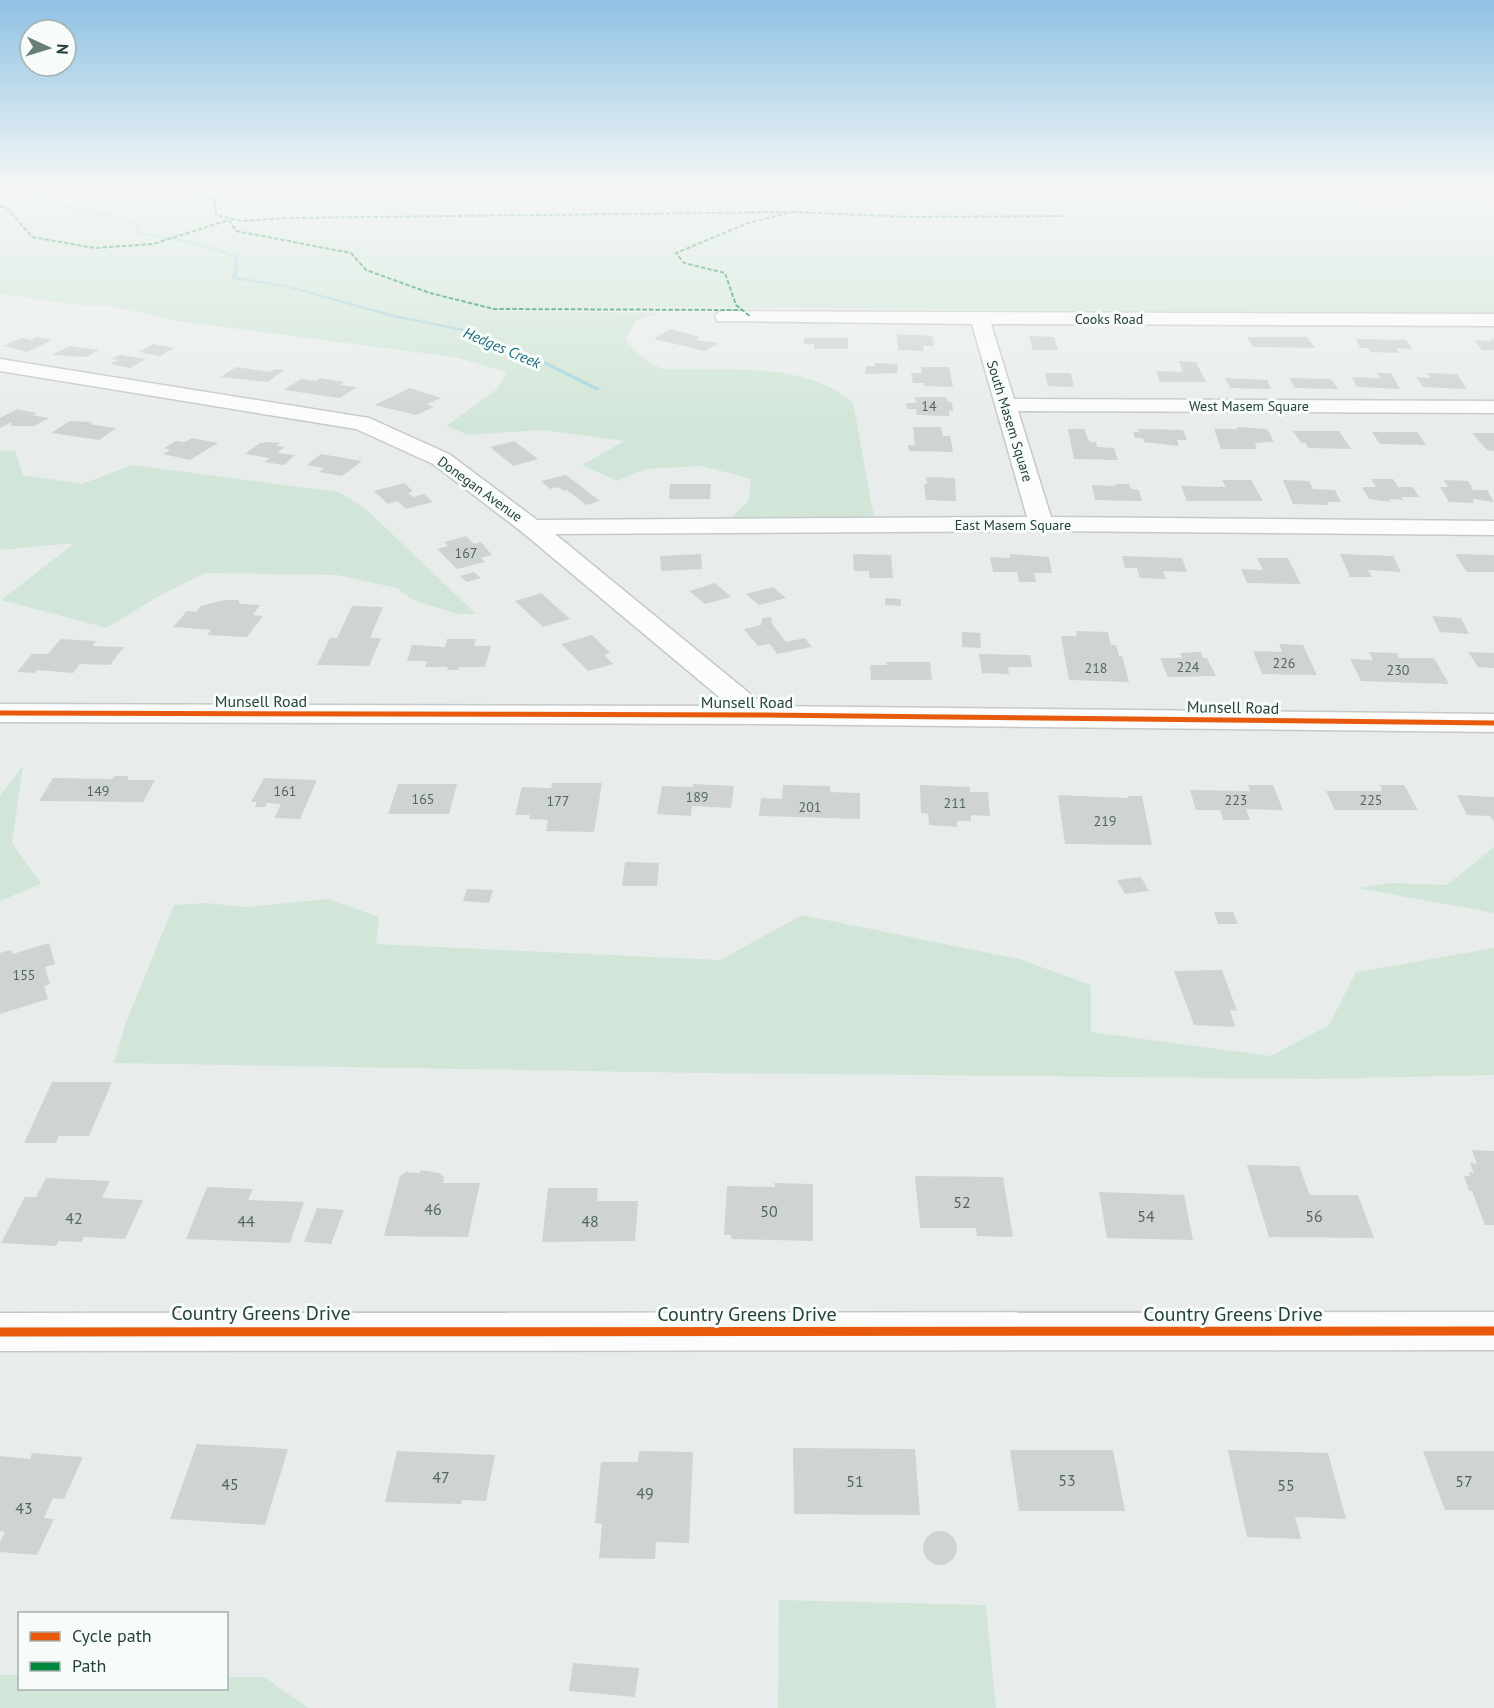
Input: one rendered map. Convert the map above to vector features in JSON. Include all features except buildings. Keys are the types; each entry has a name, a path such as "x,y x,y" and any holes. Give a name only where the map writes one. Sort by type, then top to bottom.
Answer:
{"street":[{"name":"Cooks Road","path":"724,317 1494,320"},
{"name":"South Masem Square","path":"980,318 1041,524"},
{"name":"Donegan Avenue","path":"0,365 361,423 441,459 531,526 758,715"},
{"name":"West Masem Square","path":"1005,405 1494,407"},
{"name":"East Masem Square","path":"531,526 1041,524 1494,528"},
{"name":"Munsell Road","path":"0,713 758,715 1494,723"},
{"name":"Country Greens Drive","path":"0,1332 1494,1331"}],"green space":[{"path":"0,266 1494,266 1494,314 672,307 501,309 658,313 637,320 625,339 641,356 656,366 669,369 779,372 817,382 835,390 853,402 874,517 856,521 732,517 748,501 751,479 702,466 646,469 617,481 582,465 625,441 541,430 468,435 446,426 496,390 507,372 454,357 177,321 110,306 87,306 0,294"},
{"path":"0,450 15,451 23,475 82,484 132,465 339,492 366,509 476,614 457,614 413,600 397,588 337,575 205,573 157,597 107,628 1,600 75,543 0,550"},
{"path":"23,766 12,843 41,884 0,901 0,796"},
{"path":"1494,847 1494,913 1357,888 1391,883 1447,885"},
{"path":"328,899 379,917 376,944 720,960 802,915 1019,959 1091,985 1091,1032 1271,1056 1329,1025 1356,972 1494,948 1494,1075 1316,1079 699,1073 114,1063 126,1022 174,905 206,903 245,907"},
{"path":"779,1600 986,1605 996,1708 778,1708"},
{"path":"0,1675 18,1675 18,1690 228,1690 228,1677 264,1677 308,1708 0,1708"}],"waterway":[{"name":"Hedges Creek","path":"236,266 234,278 286,286 394,316 463,330 537,359 598,389"}],"marked path":[{"path":"362,266 366,270 430,293 494,309 742,310"},
{"path":"695,266 725,273 736,305 751,317"}],"cycle path":[{"path":"0,713 758,715 1494,723"},
{"path":"0,1332 1494,1331"}]}
